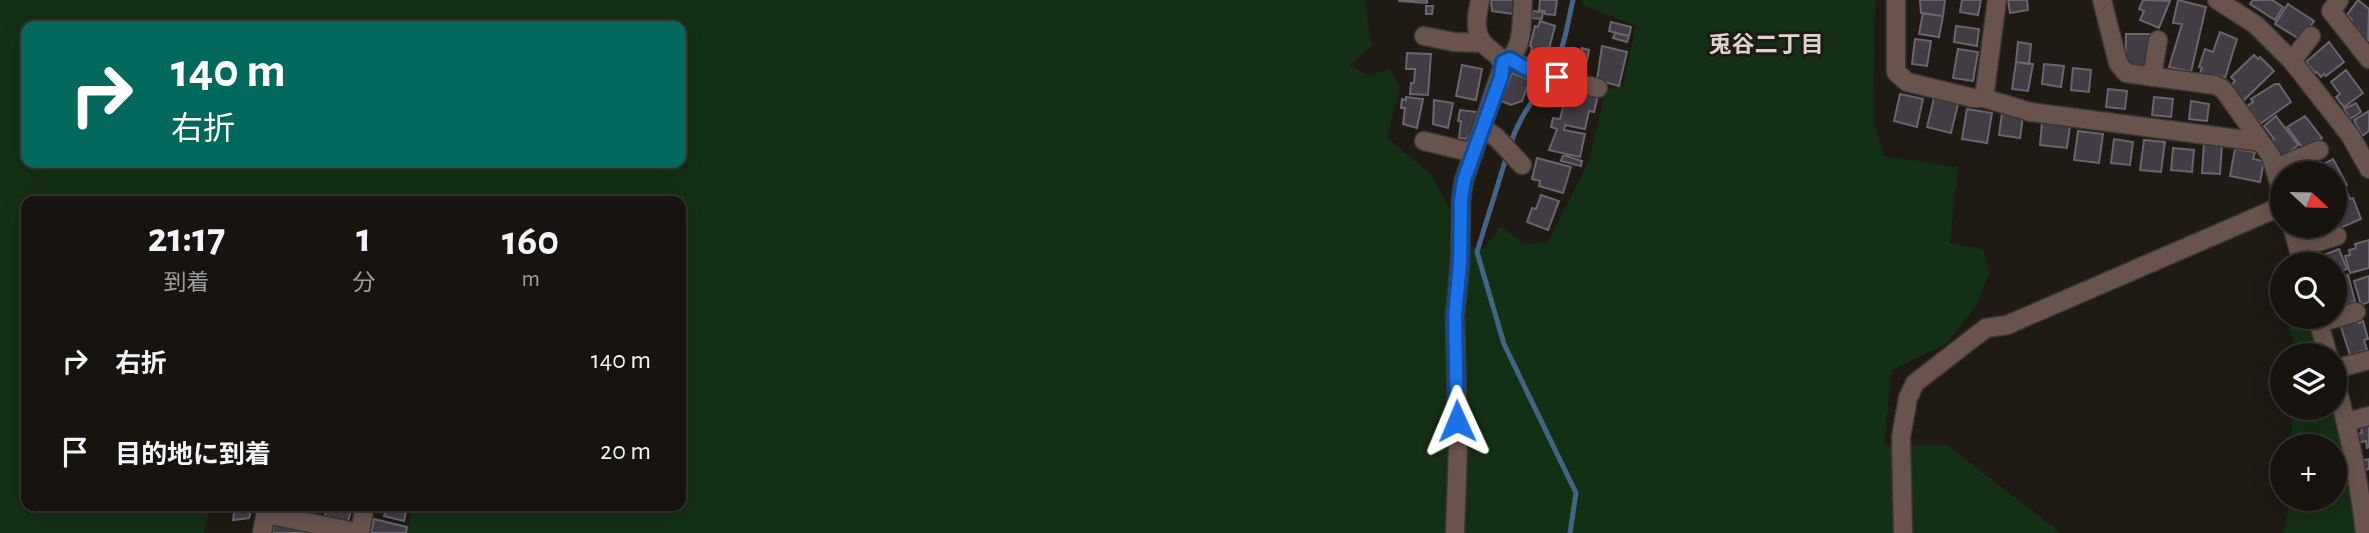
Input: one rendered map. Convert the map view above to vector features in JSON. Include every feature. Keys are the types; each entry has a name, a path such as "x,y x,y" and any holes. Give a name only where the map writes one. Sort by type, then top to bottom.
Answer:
{"street":[{"path":"1480,0 1477,32 1481,43 1507,61 1598,89"},
{"path":"1455,533 1458,447 1455,315 1460,263 1461,200 1464,180 1507,61 1518,48 1523,0"},
{"path":"1896,0 1896,72 1907,82 2030,111 2261,142"},
{"path":"1984,98 1997,0"},
{"path":"2102,0 2118,64 2126,73 2215,85 2223,89 2273,161"},
{"path":"2217,0 2256,24 2292,61 2350,135 2369,169"},
{"path":"2332,9 2369,59"},
{"path":"1424,36 1454,42 1481,43"},
{"path":"2292,61 2311,36"},
{"path":"2152,77 2158,40"},
{"path":"1483,128 1513,154"},
{"path":"1424,141 1474,153"},
{"path":"2292,161 2319,150"},
{"path":"1903,533 1901,437 1908,398 1915,383 1986,328 2007,325 2270,211"},
{"path":"2307,252 2333,238"},
{"path":"2347,314 2356,312"},
{"path":"2347,366 2369,360"},
{"path":"2365,533 2347,422 2369,416"},
{"path":"262,533 267,511"},
{"path":"271,511 360,533 364,511"}],"green space":[{"path":"0,0 1365,0 1372,46 1349,65 1369,76 1390,69 1400,87 1387,137 1432,176 1449,208 1449,241 1483,249 1501,226 1524,244 1548,242 1589,161 1606,90 1623,86 1636,26 1582,5 1582,0 1875,0 1874,121 1884,156 1958,167 1950,243 1983,249 1989,273 1976,306 1946,344 1892,370 1884,445 1947,445 2061,533 407,533 412,511 686,511 686,196 21,196 21,511 209,511 204,533 0,533"},
{"path":"2290,329 2312,329 2316,343 2294,343"},
{"path":"2292,420 2336,420 2339,434 2292,434"},
{"path":"2347,473 2358,533 2283,533 2288,511 2347,511"}],"building":[{"path":"1399,0 1427,0 1427,3 1399,1"},
{"path":"1491,0 1515,0 1514,14 1492,11"},
{"path":"1540,0 1557,0 1555,15 1539,10"},
{"path":"1920,0 1945,0 1943,16 1921,13"},
{"path":"1962,0 1981,0 1978,15 1960,12"},
{"path":"2008,0 2027,0 2028,10 2010,13"},
{"path":"2143,0 2170,1 2159,28 2140,20 2144,11 2139,9"},
{"path":"2178,0 2206,7 2191,72 2169,67 2182,24 2173,23"},
{"path":"2253,0 2272,0 2283,7 2275,20 2250,4"},
{"path":"2358,0 2369,9 2368,42 2356,33 2359,30 2350,23 2352,20 2347,15"},
{"path":"2288,4 2314,21 2301,40 2275,24"},
{"path":"1426,6 1433,6 1432,14 1426,14"},
{"path":"1533,11 1543,12 1542,19 1532,18"},
{"path":"1923,13 1943,16 1939,37 1919,34"},
{"path":"1540,21 1555,26 1549,49 1544,50 1541,60 1530,56 1535,26 1538,27"},
{"path":"1611,22 1631,27 1629,36 1609,31"},
{"path":"1956,26 1979,29 1977,46 1954,42"},
{"path":"2220,32 2237,39 2225,78 2215,75 2213,78 2200,73 2202,68 2199,67 2205,49 2213,52"},
{"path":"1615,33 1629,36 1627,42 1613,38"},
{"path":"2126,34 2150,34 2149,67 2125,67"},
{"path":"1915,39 1931,41 1927,66 1912,64"},
{"path":"2018,42 2031,44 2029,64 2016,62"},
{"path":"2329,42 2344,62 2321,77 2306,62"},
{"path":"1602,46 1627,52 1619,86 1597,80"},
{"path":"1582,48 1589,50 1587,61 1579,59"},
{"path":"1958,49 1978,52 1973,81 1953,78"},
{"path":"1407,53 1431,54 1428,95 1410,94 1415,69 1406,69"},
{"path":"2254,55 2258,59 2260,57 2274,71 2243,101 2230,87 2235,81 2231,77"},
{"path":"2016,62 2033,64 2028,91 2012,89"},
{"path":"2044,64 2064,66 2061,87 2042,84"},
{"path":"1462,65 1482,69 1476,100 1456,96"},
{"path":"2073,68 2091,70 2089,92 2071,90"},
{"path":"2346,70 2363,93 2344,107 2336,97 2340,94 2331,82"},
{"path":"1512,73 1530,80 1522,101 1511,105 1501,101"},
{"path":"2279,84 2291,102 2260,124 2247,106 2253,102 2251,99"},
{"path":"1568,88 1598,95 1594,112 1589,111 1585,129 1565,125 1564,130 1585,134 1580,157 1549,150 1557,129 1551,127 1553,118 1560,119"},
{"path":"2108,89 2127,91 2125,109 2106,107"},
{"path":"1900,94 1923,99 1917,127 1894,121"},
{"path":"1406,97 1423,99 1417,128 1403,124 1405,108 1401,108 1402,99 1406,100"},
{"path":"2154,97 2173,99 2171,117 2152,115"},
{"path":"1934,98 1958,104 1951,133 1927,127"},
{"path":"1434,100 1453,103 1448,128 1433,124"},
{"path":"2191,101 2209,104 2207,121 2189,119"},
{"path":"2356,103 2361,112 2350,119 2344,109"},
{"path":"1967,109 1992,113 1987,143 1962,139"},
{"path":"1460,110 1477,112 1471,137 1468,136 1468,139 1459,138"},
{"path":"2369,111 2369,131 2362,136 2354,120"},
{"path":"2002,113 2023,116 2020,138 1999,135"},
{"path":"2276,116 2298,145 2282,158 2271,141 2274,139 2264,126"},
{"path":"2305,116 2322,138 2305,151 2287,127"},
{"path":"2042,122 2070,126 2067,148 2040,145"},
{"path":"2078,131 2103,134 2099,163 2074,160"},
{"path":"2114,139 2133,142 2130,165 2111,163"},
{"path":"2144,140 2165,142 2161,172 2140,170"},
{"path":"2204,143 2222,144 2220,174 2202,173"},
{"path":"2173,148 2194,150 2192,172 2171,170"},
{"path":"2235,149 2255,152 2253,159 2264,161 2260,182 2230,176"},
{"path":"1563,155 1582,161 1581,166 1561,161"},
{"path":"1537,158 1571,167 1563,193 1539,186 1540,181 1532,179"},
{"path":"2347,192 2350,199 2353,198 2361,219 2347,225"},
{"path":"1541,195 1559,201 1548,230 1527,222"},
{"path":"2369,240 2369,268 2350,273 2347,256 2350,255 2349,250 2356,248 2355,244"},
{"path":"2347,275 2355,301 2347,305"},
{"path":"2369,276 2369,302 2361,305 2354,281"},
{"path":"2357,318 2359,323 2363,321 2368,339 2364,340 2367,350 2350,355 2342,329 2347,329 2347,322"},
{"path":"2369,426 2367,448 2366,441 2357,443 2356,434 2362,433 2361,428"},
{"path":"2369,459 2369,469 2362,471 2360,461"},
{"path":"234,511 251,511 249,518 233,520"},
{"path":"326,511 351,511 348,522 325,516"},
{"path":"386,511 406,511 404,521 384,516"},
{"path":"276,518 312,529 311,533 272,533"},
{"path":"374,519 407,527 406,533 371,533"}],"waterway":[{"path":"1510,146 1519,123 1558,57 1573,0"},
{"path":"1507,155 1477,252 1504,344 1576,493 1570,533"}],"district":[{"name":"兎谷二丁目","path":"1766,44"}],"route":[{"path":"1457,421 1455,315 1464,180 1501,77 1503,62 1510,59 1525,68 1557,77"}]}
